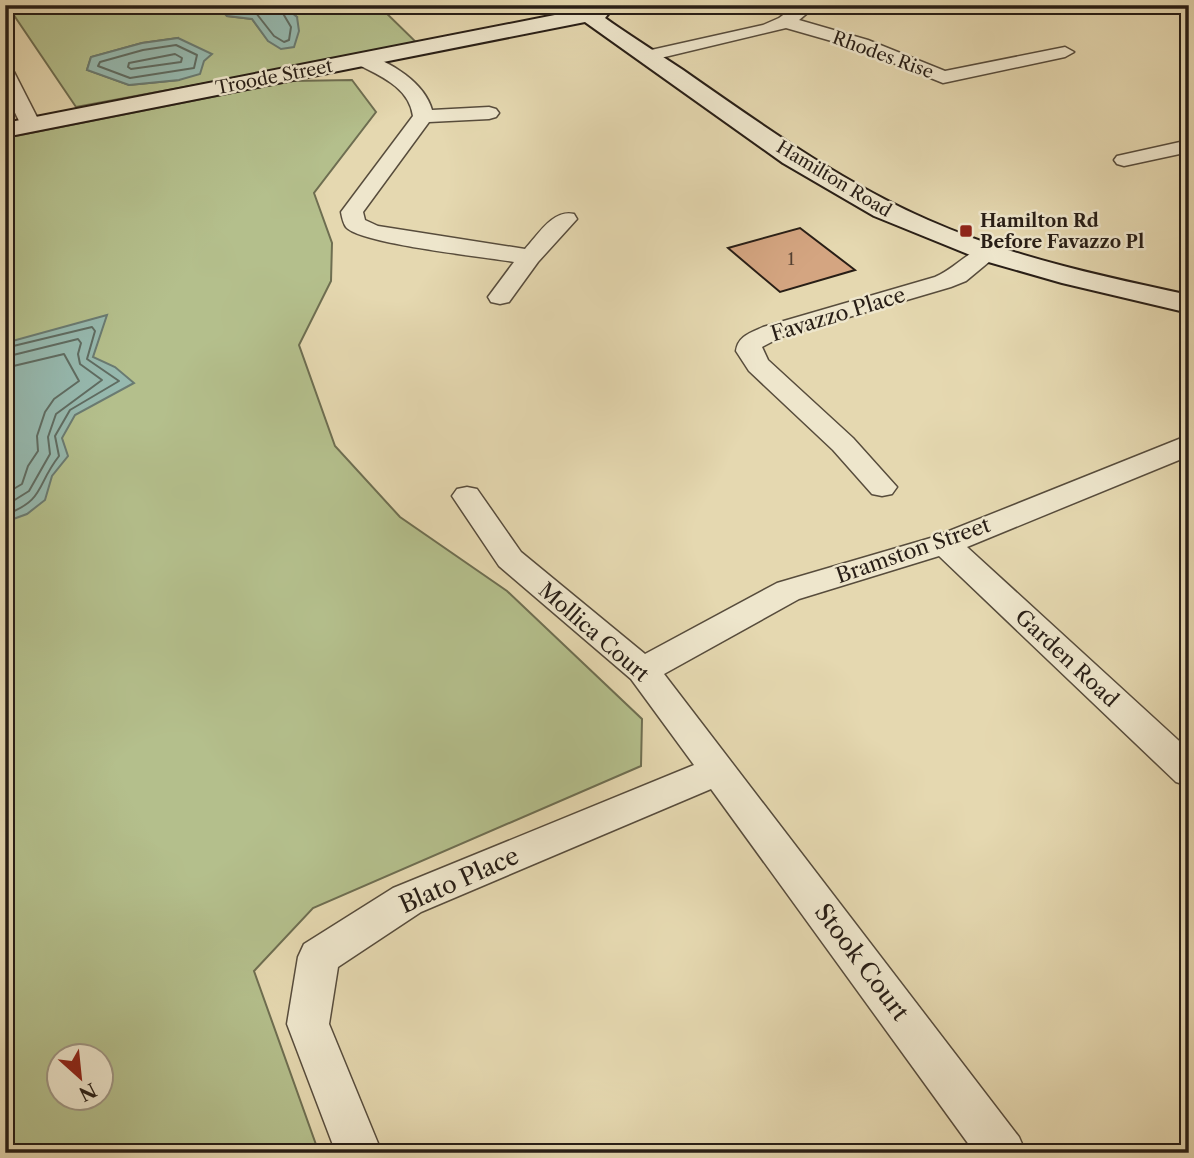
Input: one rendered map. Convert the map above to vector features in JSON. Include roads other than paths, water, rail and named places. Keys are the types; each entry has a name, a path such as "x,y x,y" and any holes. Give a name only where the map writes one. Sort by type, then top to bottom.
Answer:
{"main road":[{"name":"Troode Street","path":"5,130 543,25 592,12"},
{"name":"Hamilton Road","path":"592,12 614,37 648,56 844,189 933,232 989,252 1070,277 1189,304"}],"street":[{"path":"648,56 752,34 785,22 809,5"},
{"name":"Rhodes Rise","path":"785,22 862,44 943,77 1065,52"},
{"path":"364,60 410,89 424,108 423,116 352,212 355,224 372,232 530,257"},
{"path":"5,72 31,125"},
{"path":"423,116 489,113"},
{"path":"1124,160 1189,146"},
{"path":"500,297 530,257 566,219"},
{"name":"Favazzo Place","path":"882,486 826,428 758,365 749,351 750,343 772,332 943,282 958,275 989,252"},
{"name":"Bramston Street","path":"643,670 788,591 945,544 1174,452 1189,443"},
{"name":"Mollica Court","path":"467,496 510,559 643,670 720,771"},
{"name":"Garden Road","path":"945,544 1189,772"},
{"name":"Blato Place","path":"359,1153 308,1024 319,957 407,900 720,771"},
{"name":"Stook Court","path":"720,771 1003,1153"}],"water":[{"path":"219,5 282,5 297,17 299,31 294,47 281,49 268,41 252,19 227,16"},
{"path":"178,38 212,54 204,61 200,74 179,80 129,85 87,70 91,57 142,43"},
{"path":"107,315 93,357 115,367 134,383 75,415 62,438 68,456 52,476 45,500 27,514 5,522 5,343"}],"place":[{"name":"Hamilton Rd Before Favazzo Pl","path":"966,231"}]}
